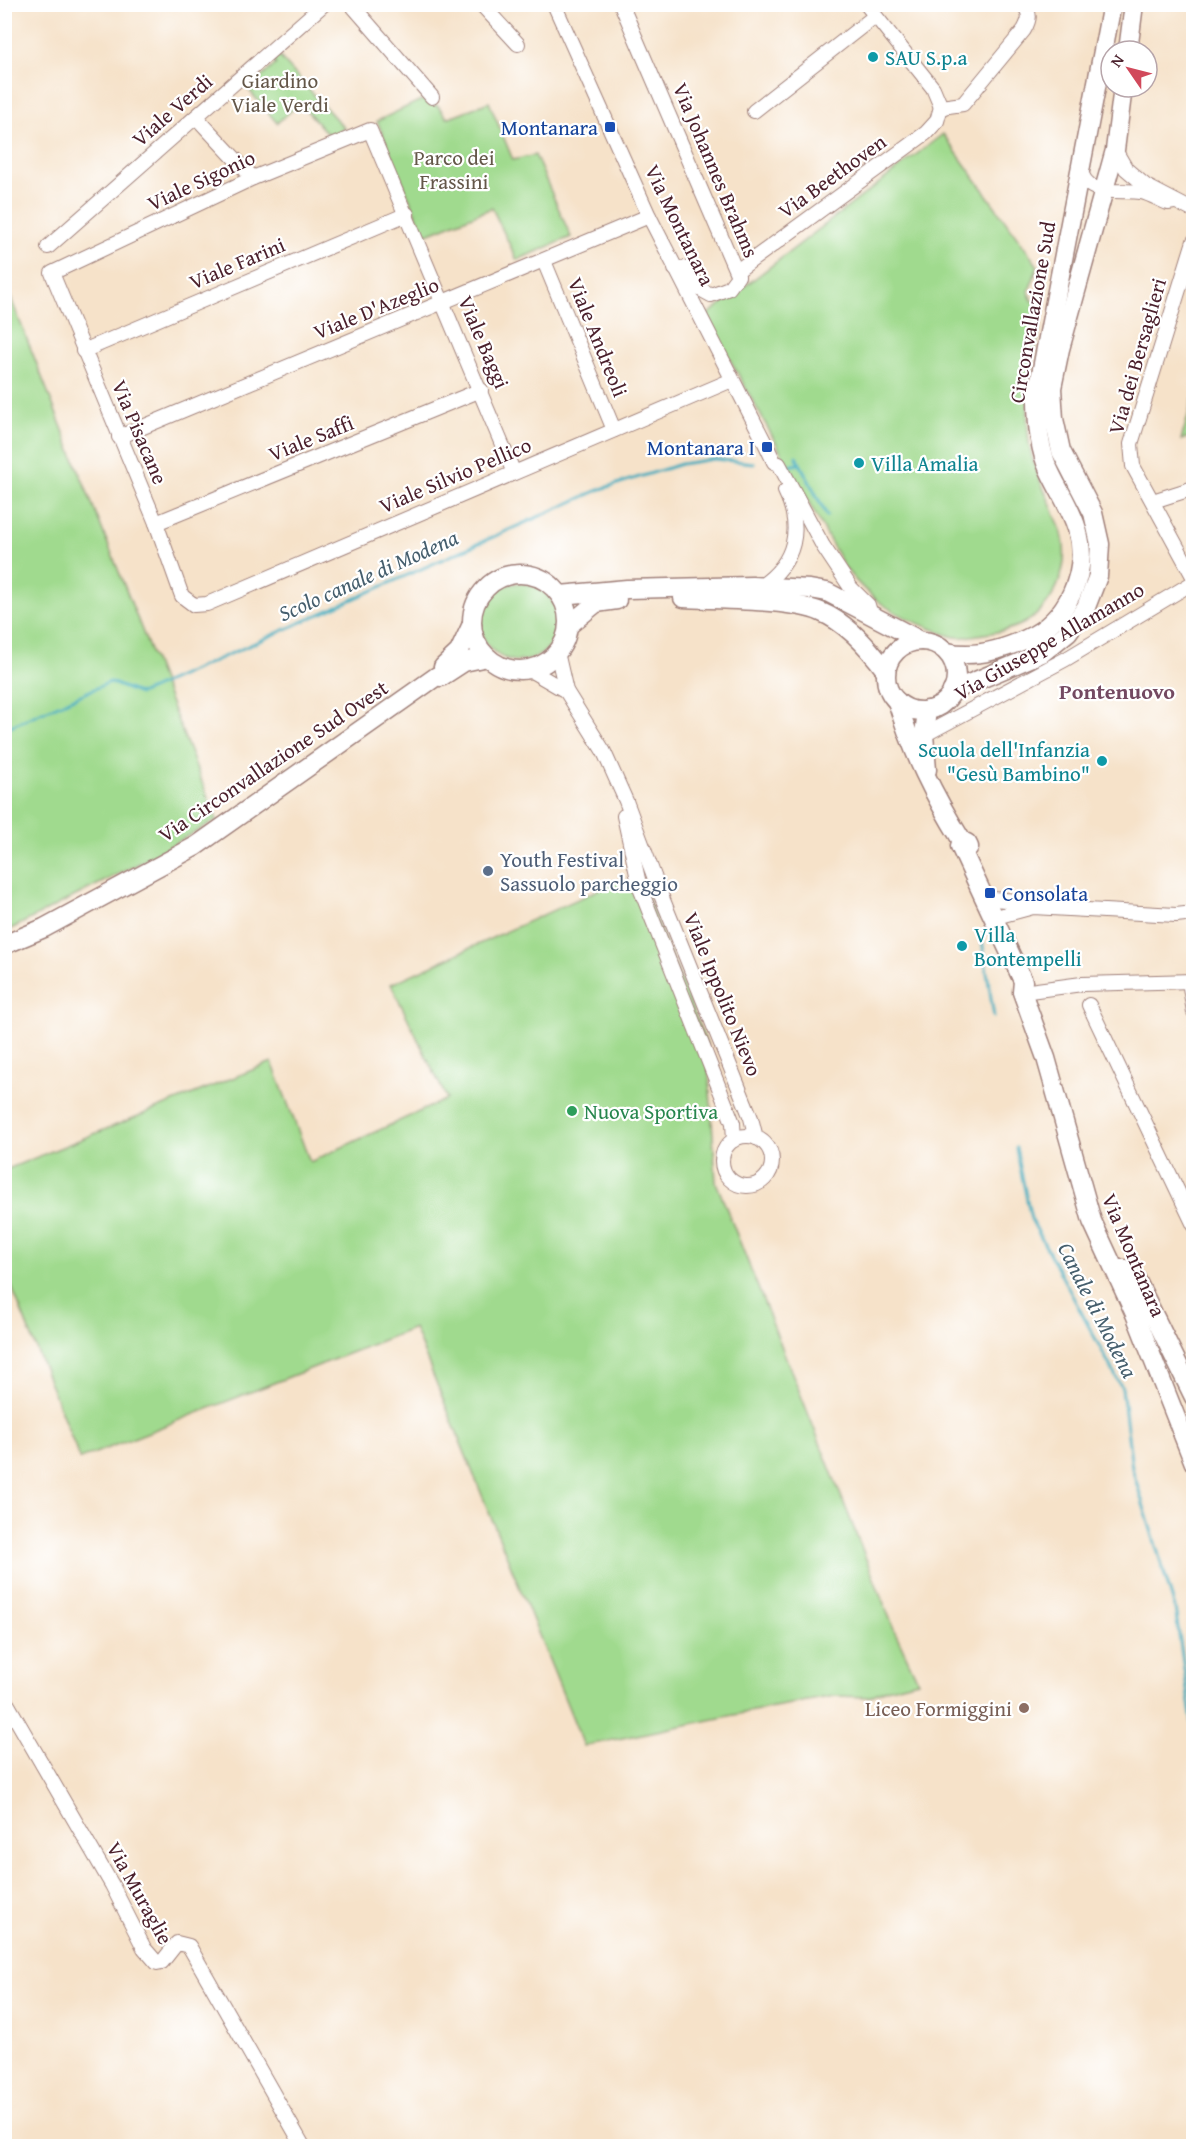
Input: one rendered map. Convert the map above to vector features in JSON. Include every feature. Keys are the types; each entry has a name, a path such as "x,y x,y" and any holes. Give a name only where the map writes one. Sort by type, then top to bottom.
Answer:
{"main road":[{"name":"Circonvallazione Sud","path":"560,595 627,589 761,586 827,592 947,652 977,654 1010,646 1035,635 1057,618 1069,601 1078,579 1082,555 1078,531 1046,463 1038,430 1037,395 1112,4"},
{"path":"1130,39 1134,4"},
{"name":"Circonvallazione Sud","path":"927,710 942,704 952,691 1042,653 1068,632 1086,607 1098,576 1100,544 1093,513 1061,452 1054,419 1052,387 1060,349 1106,191 1122,99"},
{"name":"Via Circonvallazione Sud Ovest","path":"4,945 44,928 196,846 437,676 438,672 459,652 472,624 474,608 480,594 491,583 505,576 520,573 536,576 560,595"},
{"path":"560,595 566,610 568,626"},
{"path":"472,624 476,642 487,657 507,667 528,669 539,666 557,652 568,626 596,603 644,595 799,606 822,612 843,625 873,653 886,671"},
{"path":"921,641 898,650 886,671 886,682 897,701 916,710 927,710"},
{"path":"947,652 955,671 952,691"},
{"name":"Via Circonvallazione Sud Ovest","path":"437,676 441,677 464,662 487,657"},
{"name":"Via Montanara","path":"897,701 911,749 962,842 960,846 1029,980 1022,992 1046,1058 1089,1212 1116,1269 1194,1463"},
{"name":"Via Montanara","path":"927,710 924,735 929,784"},
{"path":"1116,1269 1125,1269 1136,1279 1194,1396"}],"street":[{"name":"Viale Verdi","path":"48,247 324,4"},
{"path":"351,4 432,97"},
{"path":"481,4 518,44"},
{"name":"Via Montanara","path":"554,4 649,216 774,462 773,467 795,515 796,537 785,564 761,586"},
{"name":"Via Johannes Brahms","path":"621,4 738,276 732,285 711,295 700,289 687,268 675,269"},
{"path":"866,4 933,88 941,107 963,104 1024,30 1029,21 1029,12 1023,4"},
{"path":"754,111 875,16"},
{"name":"Via Beethoven","path":"737,271 926,133 936,121 941,107"},
{"path":"196,117 253,178"},
{"name":"Viale Sigonio","path":"52,273 253,178 370,130"},
{"name":"Viale Baggi","path":"370,130 445,303 514,473"},
{"path":"1115,150 1126,169 1146,186 1169,196 1174,202 1194,212"},
{"path":"1080,168 1091,187 1106,191 1143,192 1168,204 1174,202"},
{"name":"Viale Farini","path":"83,351 407,214"},
{"name":"Viale D'Azeglio","path":"119,437 649,216"},
{"name":"Via dei Bersaglieri","path":"1194,241 1131,444 1133,466 1194,580"},
{"name":"Viale Andreoli","path":"544,261 614,430"},
{"name":"Via Pisacane","path":"52,273 156,524 182,596 194,605"},
{"name":"Viale Silvio Pellico","path":"194,605 207,604 732,380"},
{"name":"Viale Saffi","path":"156,524 481,390"},
{"name":"Via Montanara","path":"774,462 779,464 837,568 868,605 871,615"},
{"path":"1153,501 1194,488"},
{"name":"Via Giuseppe Allamanno","path":"924,735 1066,658 1194,580"},
{"name":"Viale Ippolito Nievo","path":"557,652 566,691 604,752 751,1118 756,1138"},
{"name":"Viale Ippolito Nievo","path":"528,669 566,691"},
{"name":"Viale Ippolito Nievo","path":"623,799 640,888 733,1123 734,1140"},
{"path":"995,911 1033,907 1176,915 1194,913"},
{"path":"1022,992 1082,984 1192,981 1194,1012"},
{"path":"1089,1005 1194,1225"},
{"path":"745,1136 756,1138 769,1151 771,1164 765,1177 750,1185 732,1180 723,1168 723,1155 734,1140 745,1136"},
{"name":"Via Muraglie","path":"4,1698 112,1885 144,1948 157,1963 162,1962 177,1942 189,1946 303,2146"}],"green space":[{"name":"Giardino Viale Verdi","path":"278,55 344,128 332,139 300,103 277,123 248,89 276,64 273,60"},
{"name":"Parco dei Frassini","path":"421,100 438,106 447,118 489,102 513,160 535,155 571,237 517,260 492,208 425,235 377,121"},
{"path":"943,134 1038,266 1029,291 1031,300 1044,307 1029,392 1029,443 1038,476 1060,528 1064,554 1060,580 1047,603 1038,613 1015,627 993,633 961,637 942,633 895,612 874,598 845,568 706,316"},
{"path":"4,281 217,820 138,864 5,932"},
{"path":"1193,399 1193,436 1181,440"},
{"path":"511,583 527,583 541,589 552,600 558,614 558,630 552,644 541,655 527,661 511,661 497,655 486,644 480,630 480,614 486,600 497,589"},
{"path":"622,879 646,893 707,1045 716,1182 896,1634 918,1681 886,1689 869,1697 835,1696 584,1746 414,1328 80,1459 5,1270 5,1170 272,1062 310,1162 447,1099 391,984"}],"waterway":[{"name":"Canale di Modena","path":"796,456 827,516"},
{"name":"Scolo canale di Modena","path":"4,729 110,682 140,694 601,489 681,464 714,459 754,463"},
{"name":"Canale di Modena","path":"786,466 800,464"},
{"name":"Canale di Modena","path":"981,934 994,1017"},
{"name":"Canale di Modena","path":"1016,1148 1031,1219 1122,1388 1132,1468 1175,1608 1194,1736"}],"place":[{"name":"SAU S.p.a","path":"873,57"},
{"name":"Montanara","path":"610,127"},
{"name":"Montanara I","path":"767,447"},
{"name":"Villa Amalia","path":"859,463"},
{"name":"Scuola dell'Infanzia \"Gesù Bambino\"","path":"1102,761"},
{"name":"Youth Festival Sassuolo parcheggio","path":"488,871"},
{"name":"Consolata","path":"990,893"},
{"name":"Villa Bontempelli","path":"962,946"},
{"name":"Nuova Sportiva","path":"572,1111"},
{"name":"Liceo Formiggini","path":"1024,1708"}],"district":[{"name":"Pontenuovo","path":"1117,691"}]}
